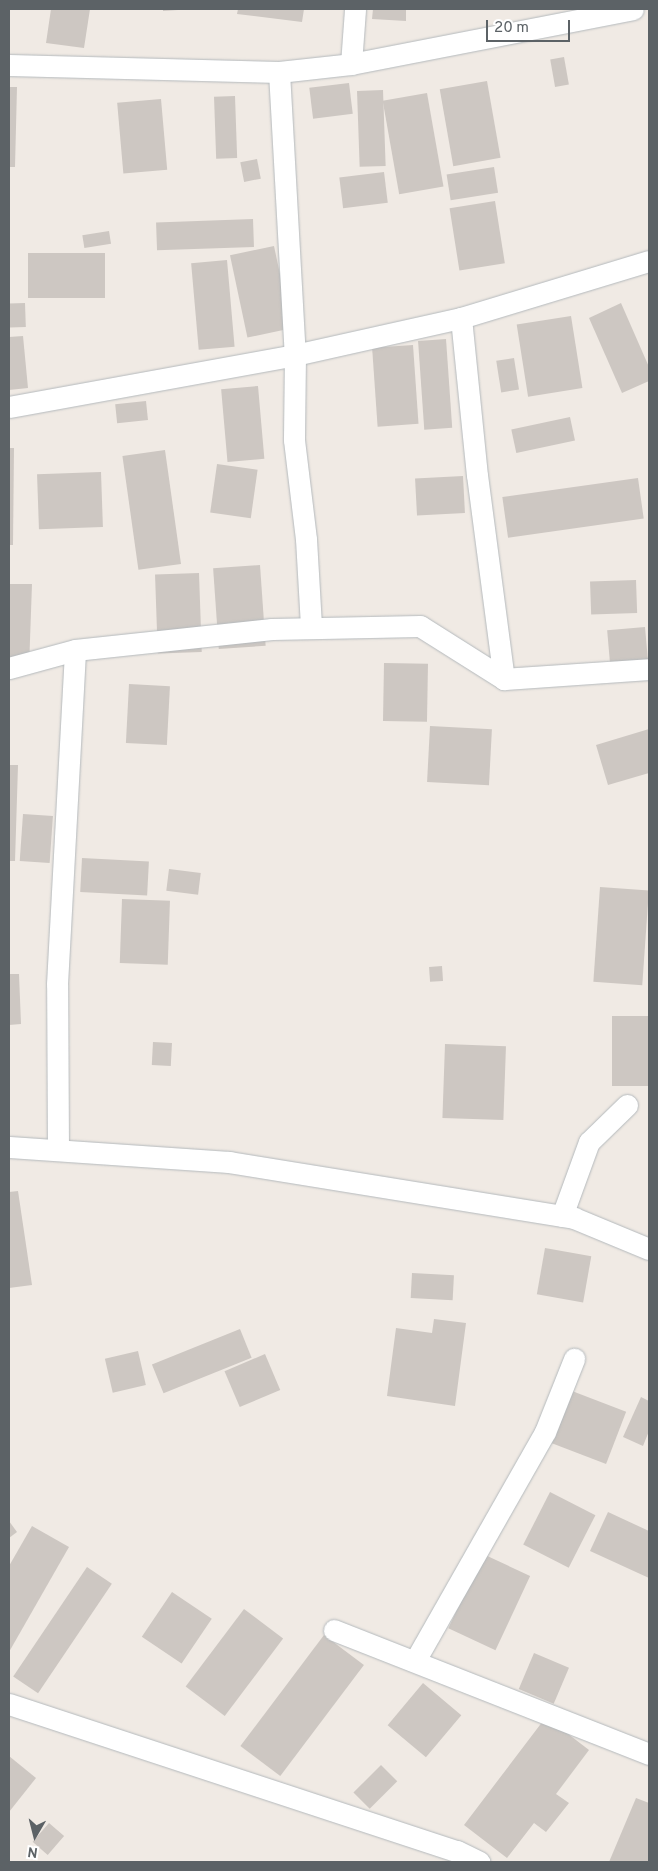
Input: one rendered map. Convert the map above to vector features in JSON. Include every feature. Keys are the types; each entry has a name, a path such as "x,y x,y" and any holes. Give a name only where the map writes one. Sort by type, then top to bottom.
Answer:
{"street":[{"path":"351,64 355,9"},
{"path":"9,65 279,72 351,64 633,9"},
{"path":"279,72 295,355 294,440 306,539 311,626"},
{"path":"9,408 295,355 461,318 649,261"},
{"path":"461,318 477,475 504,679"},
{"path":"9,668 74,650 311,626 420,626 504,679 649,669"},
{"path":"58,1150 57,984 74,650"},
{"path":"562,1216 588,1142 626,1106"},
{"path":"9,1147 229,1162 574,1218 649,1249"},
{"path":"416,1659 545,1432 574,1360"},
{"path":"334,1630 416,1659 649,1754"},
{"path":"9,1704 457,1851 480,1862"}],"building":[{"path":"51,9 90,9 84,48 46,43"},
{"path":"163,9 178,9 178,10 163,11"},
{"path":"238,9 304,9 302,22 237,14"},
{"path":"373,9 406,9 406,21 372,19"},
{"path":"564,57 569,85 555,87 550,59"},
{"path":"487,81 501,158 453,166 440,89"},
{"path":"349,83 353,114 313,119 309,88"},
{"path":"9,87 17,87 15,167 9,167"},
{"path":"383,90 386,166 360,167 357,91"},
{"path":"427,93 443,187 399,194 383,101"},
{"path":"235,96 237,158 216,159 214,97"},
{"path":"161,99 167,170 123,174 117,103"},
{"path":"257,159 261,179 244,182 240,162"},
{"path":"494,167 498,193 451,200 447,175"},
{"path":"384,172 388,203 343,208 339,177"},
{"path":"495,201 505,263 459,270 450,208"},
{"path":"253,219 254,247 157,250 156,222"},
{"path":"109,231 111,244 84,248 82,235"},
{"path":"274,246 291,328 247,338 230,255"},
{"path":"28,253 105,253 105,298 28,298"},
{"path":"227,260 235,347 199,350 191,263"},
{"path":"25,303 26,327 10,328 9,304"},
{"path":"621,303 649,367 649,381 622,393 589,318"},
{"path":"571,316 582,388 528,397 517,325"},
{"path":"23,336 28,388 9,390 9,337"},
{"path":"446,339 452,428 424,430 418,341"},
{"path":"413,345 419,424 378,427 372,348"},
{"path":"514,358 519,390 501,392 496,361"},
{"path":"258,386 264,459 228,462 221,389"},
{"path":"146,401 148,420 117,423 115,404"},
{"path":"570,417 575,440 516,453 511,429"},
{"path":"9,448 14,448 13,545 9,545"},
{"path":"165,450 181,564 138,570 122,456"},
{"path":"217,464 258,470 251,518 210,513"},
{"path":"101,472 103,527 39,529 37,474"},
{"path":"463,476 465,513 417,515 415,479"},
{"path":"638,478 644,519 508,538 502,497"},
{"path":"260,565 266,646 219,649 213,568"},
{"path":"199,573 202,652 158,653 155,575"},
{"path":"636,580 637,613 591,615 590,582"},
{"path":"9,584 32,584 29,668 9,667"},
{"path":"645,627 648,660 610,663 607,630"},
{"path":"384,663 428,664 427,722 383,721"},
{"path":"129,684 170,686 167,745 126,743"},
{"path":"430,726 492,729 489,785 427,782"},
{"path":"649,729 649,773 608,785 596,745"},
{"path":"9,765 18,765 15,861 9,861"},
{"path":"23,814 53,816 50,863 20,861"},
{"path":"82,858 149,862 147,895 80,892"},
{"path":"169,869 201,873 198,895 166,891"},
{"path":"600,887 649,890 642,985 593,982"},
{"path":"122,899 170,901 168,965 120,963"},
{"path":"442,966 443,981 430,982 429,967"},
{"path":"9,974 19,974 21,1024 9,1025"},
{"path":"612,1016 649,1016 649,1086 612,1086"},
{"path":"153,1042 172,1043 171,1066 152,1065"},
{"path":"445,1044 506,1046 503,1120 442,1118"},
{"path":"18,1191 32,1285 9,1288 9,1192"},
{"path":"545,1248 591,1256 583,1302 537,1294"},
{"path":"412,1273 454,1275 453,1300 411,1298"},
{"path":"434,1319 466,1323 455,1406 387,1396 396,1328 432,1333"},
{"path":"240,1329 252,1358 164,1393 152,1365"},
{"path":"138,1351 146,1385 113,1393 105,1359"},
{"path":"265,1354 280,1390 240,1407 224,1371"},
{"path":"572,1391 626,1412 606,1464 552,1443"},
{"path":"641,1397 649,1401 649,1431 643,1446 623,1437"},
{"path":"550,1492 595,1515 569,1568 523,1545"},
{"path":"608,1512 649,1531 649,1578 590,1551"},
{"path":"9,1521 17,1532 9,1538"},
{"path":"32,1526 69,1547 9,1652 9,1566"},
{"path":"483,1554 530,1576 495,1650 448,1628"},
{"path":"87,1567 112,1584 38,1693 13,1676"},
{"path":"172,1592 212,1619 182,1664 142,1637"},
{"path":"244,1609 283,1638 225,1716 186,1686"},
{"path":"324,1635 364,1665 280,1776 240,1746"},
{"path":"534,1653 569,1668 554,1704 519,1689"},
{"path":"423,1683 461,1715 426,1757 388,1725"},
{"path":"546,1717 589,1750 556,1794 569,1803 546,1832 534,1823 507,1858 464,1825"},
{"path":"9,1756 36,1778 9,1812"},
{"path":"381,1765 397,1781 370,1809 353,1793"},
{"path":"636,1798 649,1803 649,1862 609,1862"},
{"path":"49,1823 64,1836 48,1855 33,1842"}]}
